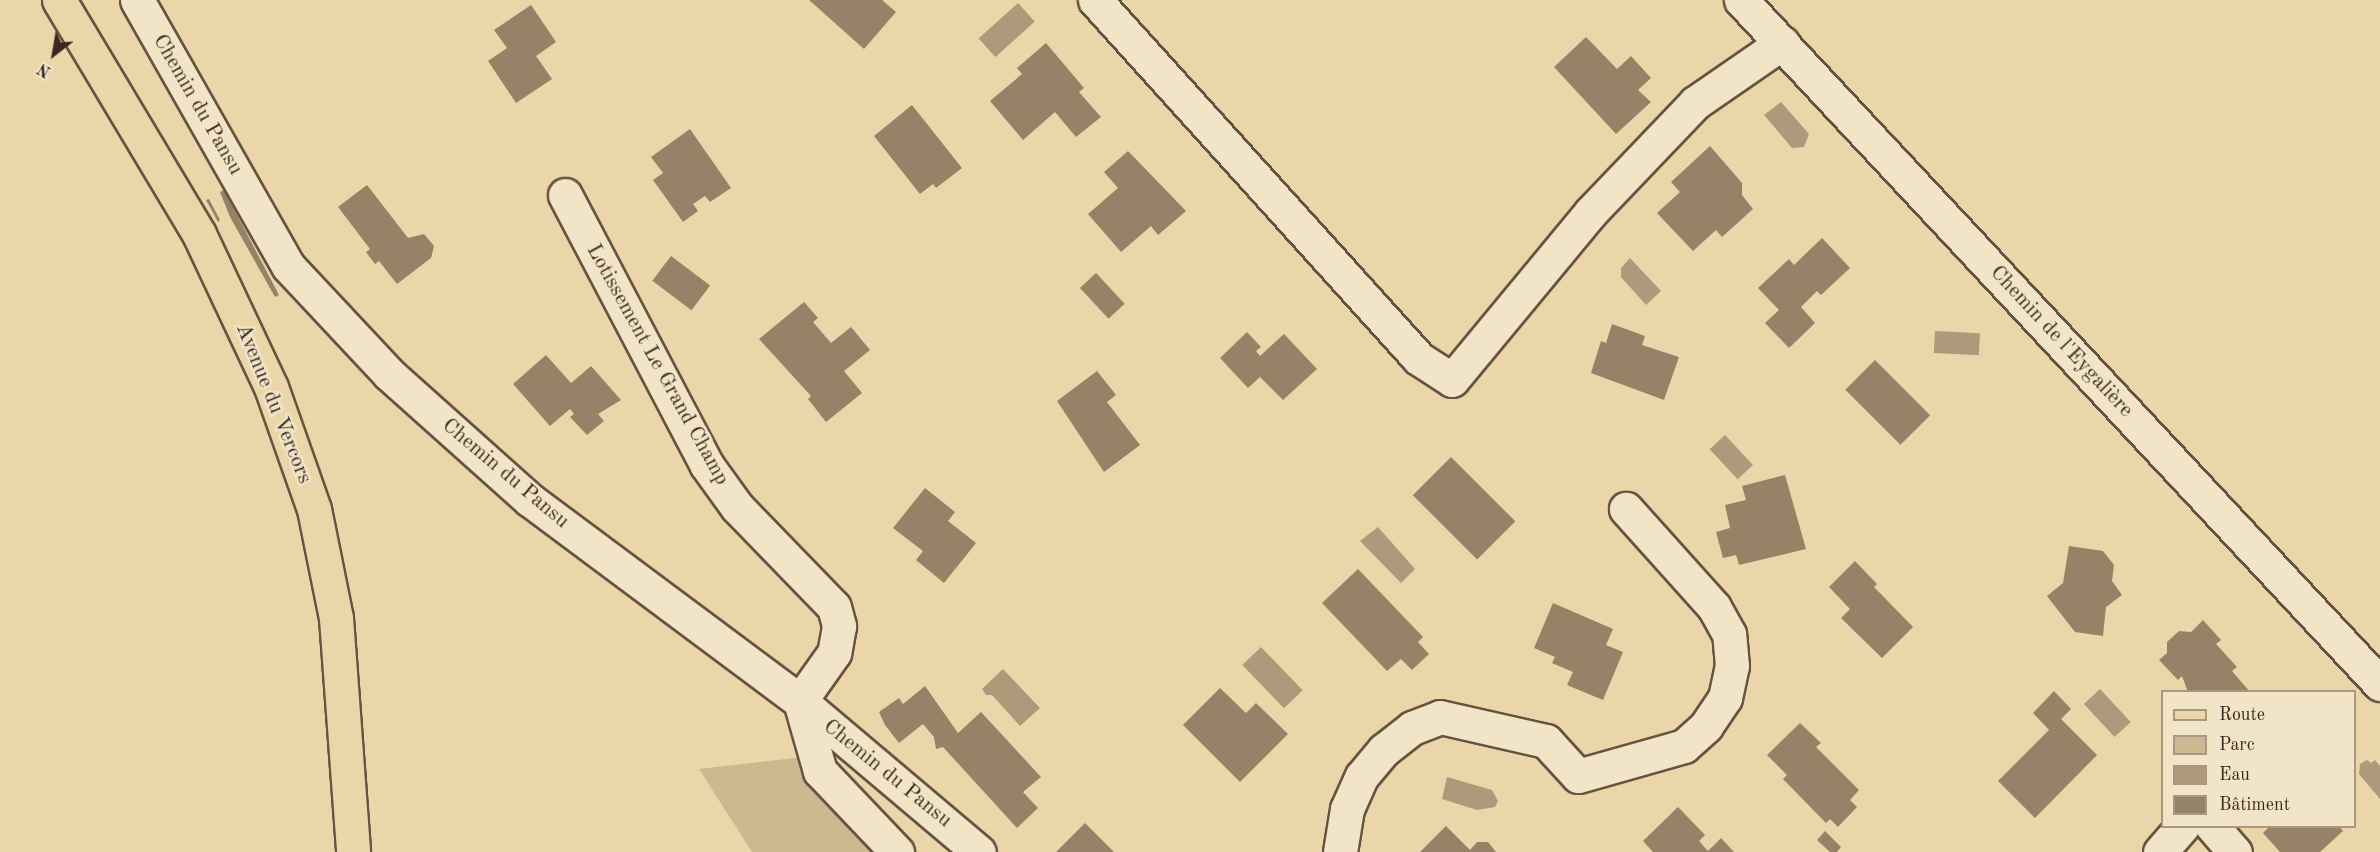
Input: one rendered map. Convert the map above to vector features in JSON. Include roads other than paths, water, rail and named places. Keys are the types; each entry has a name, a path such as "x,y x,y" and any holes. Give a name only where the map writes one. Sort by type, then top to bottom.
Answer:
{"main road":[{"name":"Avenue du Vercors","path":"59,0 200,234 271,387 314,509 336,618 353,852"}],"street":[{"name":"Chemin du Pansu","path":"137,0 288,266 366,349 530,501 800,701 979,852"},
{"path":"1095,0 1418,358 1452,380 1591,212 1687,112 1782,43"},
{"name":"Chemin de l'Eygalière","path":"1741,0 2380,684"},
{"name":"Lotissement Le Grand Champ","path":"565,195 706,464 737,507 834,607 839,626 834,654 800,701"},
{"path":"1340,852 1347,808 1362,776 1384,750 1412,728 1440,717 1546,741 1578,776 1684,746 1706,726 1725,698 1732,666 1729,634 1714,607 1626,509"},
{"path":"800,701 820,771 897,852"},
{"path":"2160,852 2181,828"},
{"path":"2214,828 2235,852"}],"water":[{"path":"1018,3 1035,22 995,57 979,38"},
{"path":"1781,102 1809,134 1804,147 1792,148 1764,115"},
{"path":"1630,258 1661,291 1646,305 1621,277 1621,268"},
{"path":"1935,331 1980,333 1979,355 1934,353"},
{"path":"1725,435 1753,465 1738,479 1710,449"},
{"path":"1378,527 1415,569 1401,583 1360,541"},
{"path":"1261,647 1303,690 1284,708 1242,665"},
{"path":"1003,669 1040,708 1020,726 992,695 986,695 982,689"},
{"path":"2100,689 2131,722 2115,737 2084,704"},
{"path":"2367,760 2371,763 2375,760 2380,766 2380,799 2359,774 2360,764"},
{"path":"1447,777 1492,790 1498,801 1495,807 1477,810 1442,799"}]}
